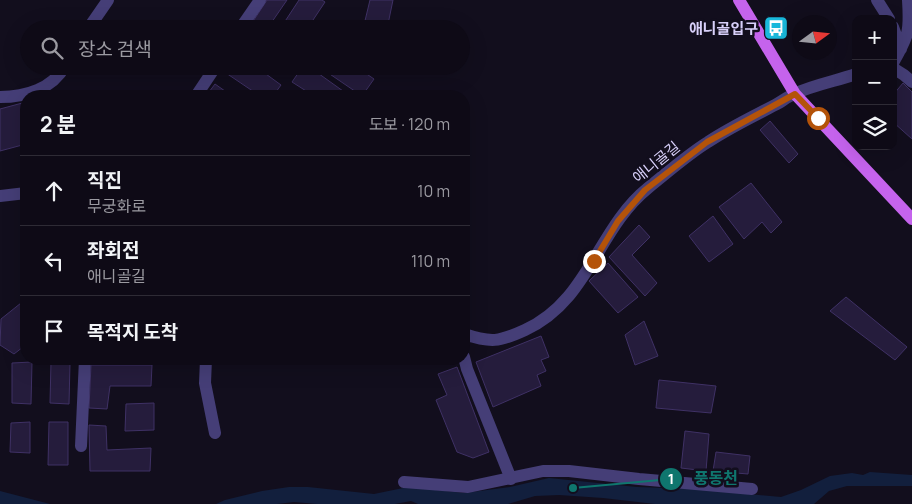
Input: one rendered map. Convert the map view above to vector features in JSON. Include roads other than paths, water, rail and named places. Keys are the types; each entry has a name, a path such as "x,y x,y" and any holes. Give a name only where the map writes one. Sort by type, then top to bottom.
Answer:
{"main road":[{"path":"739,0 795,94 912,219"}],"street":[{"path":"94,20 108,0"},
{"path":"246,20 260,0"},
{"path":"877,0 886,15"},
{"path":"895,60 906,40 909,24 908,0"},
{"path":"897,38 901,49"},
{"path":"897,71 912,82"},
{"path":"39,90 48,86 60,75"},
{"path":"200,90 210,75"},
{"name":"애니골길","path":"470,336 490,341 500,339 532,327 548,317 570,297 618,221 645,190 707,142 795,94 852,75"},
{"path":"0,97 20,95"},
{"path":"0,196 20,194"},
{"path":"81,446 85,365"},
{"path":"206,365 205,383 215,433"},
{"path":"466,365 511,479"},
{"path":"404,482 468,487 543,471 569,471 752,489"}],"water":[{"path":"870,472 912,475 912,486 847,486 829,491 814,504 655,504 559,495 535,496 508,504 418,504 411,501 395,504 317,504 294,502 277,504 216,504 262,491 289,487 308,487 374,494 408,487 464,493 510,487 549,478 637,487 694,489 781,497 830,476 852,473 863,475"},
{"path":"0,491 50,504 0,504"}],"place":[{"name":"애니골입구","path":"776,28"},
{"name":"풍동천","path":"573,488"}]}
